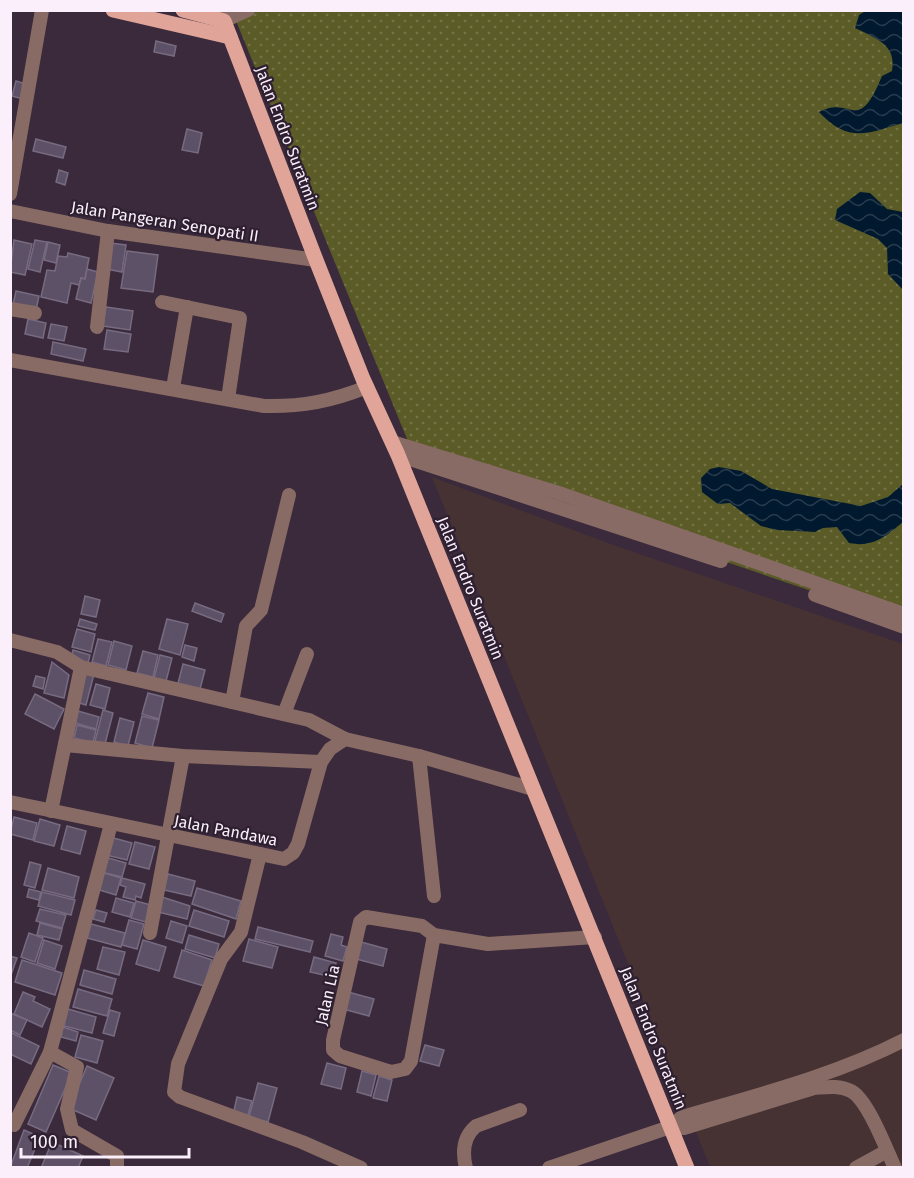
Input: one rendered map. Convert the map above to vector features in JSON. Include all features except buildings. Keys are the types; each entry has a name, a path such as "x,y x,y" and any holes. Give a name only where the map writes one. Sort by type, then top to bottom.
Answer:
{"main road":[{"path":"113,10 230,37"},
{"path":"183,10 222,16"},
{"name":"Jalan Endro Suratmin","path":"222,16 365,383 395,449 687,1167"}],"street":[{"path":"10,194 42,10"},
{"path":"222,16 248,10"},
{"name":"Jalan Pangeran Senopati II","path":"10,211 108,231 316,260"},
{"path":"97,327 108,231"},
{"path":"162,302 240,318 228,399"},
{"path":"173,388 187,307"},
{"path":"10,309 35,313"},
{"path":"10,360 264,406 316,402 365,383"},
{"path":"395,449 562,494 903,614"},
{"path":"395,449 903,627"},
{"path":"232,702 246,626 261,610 289,495"},
{"path":"10,640 57,652 81,668 309,720 345,738 533,789"},
{"path":"285,714 307,654"},
{"path":"51,811 81,668"},
{"name":"Jalan Pandawa","path":"12,806 51,811 284,859 293,853 303,833 321,762 330,749 345,738"},
{"path":"65,745 183,756 321,762"},
{"path":"150,933 170,836 183,756"},
{"path":"418,756 434,896"},
{"path":"14,1125 50,1052 111,824"},
{"path":"260,854 241,932 221,959 178,1064 174,1092 180,1097 302,1142 361,1167"},
{"name":"Jalan Lia","path":"434,935 411,1061 405,1069 392,1072 340,1056 333,1050 338,1019 363,919 385,919 422,926 434,935 488,944 595,937"},
{"path":"549,1167 670,1127 682,1117 852,1065 903,1040"},
{"path":"50,1052 77,1067 67,1109 72,1130 117,1156 117,1167"},
{"path":"670,1127 684,1128 814,1088 841,1088 857,1095 863,1103 895,1167"},
{"path":"466,1167 464,1147 470,1131 481,1124 520,1110"},
{"path":"856,1167 887,1151"}],"shaded area":[{"path":"232,11 903,11 903,622 414,456"},
{"path":"432,477 616,546 903,644 903,1167 710,1167"}],"water":[{"path":"867,10 903,11 903,123 868,133 858,133 839,128 819,112 839,107 860,109 866,105 882,76 892,71 893,62 888,48 877,39 855,28 859,15"},
{"path":"860,192 870,193 887,209 903,212 903,290 888,274 887,248 878,239 835,220 837,209"},
{"path":"719,467 741,471 772,489 861,506 888,497 903,484 903,522 879,540 865,544 849,543 837,527 823,528 815,532 777,530 761,526 730,503 718,504 702,492 701,478 710,469"}]}
